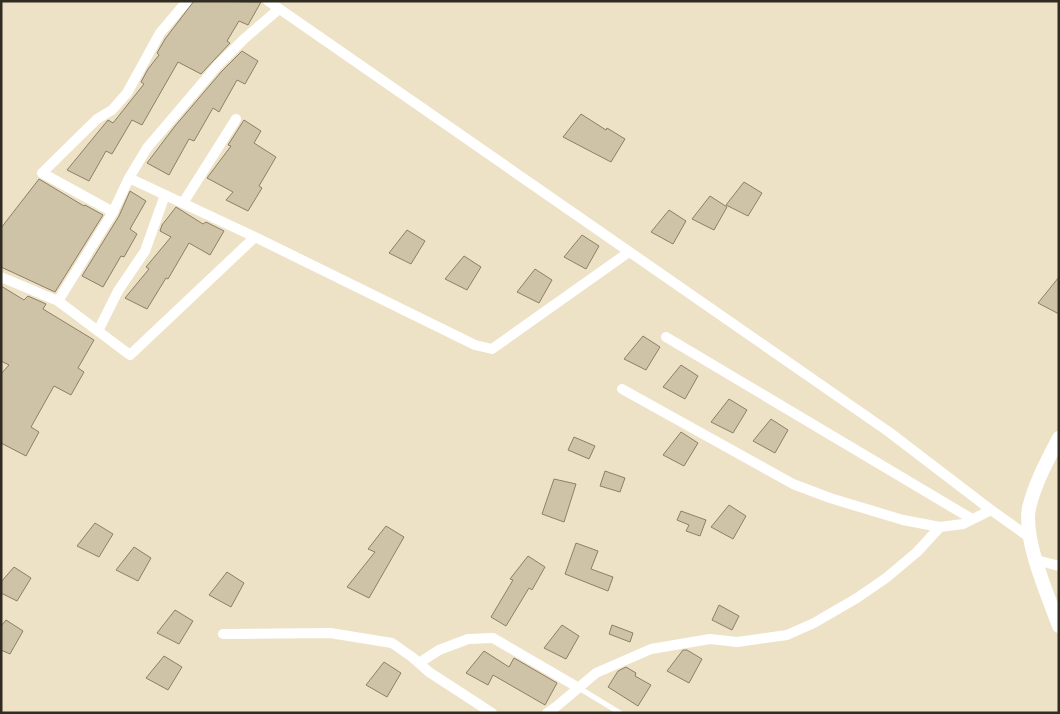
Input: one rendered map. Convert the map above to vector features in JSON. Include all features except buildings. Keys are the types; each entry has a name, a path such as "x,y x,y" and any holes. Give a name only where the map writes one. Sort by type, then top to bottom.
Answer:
{"street":[{"path":"113,212 42,173 97,119 112,110 127,93 160,33 186,1"},
{"path":"269,1 881,427 1029,537"},
{"path":"58,301 113,212 129,178 153,141 217,66 244,39 279,9"},
{"path":"183,203 236,119"},
{"path":"129,178 255,237 475,345 492,349 629,252"},
{"path":"98,331 118,291 145,251 165,195"},
{"path":"1,277 58,301 130,355 255,237"},
{"path":"666,337 972,519"},
{"path":"622,389 793,484 868,510 903,520 940,527 962,524 991,510"},
{"path":"1059,438 1036,486 1029,510 1029,537 1059,626"},
{"path":"547,713 596,673 651,649 710,639 737,642 787,635 814,623 858,598 886,578 917,552 940,527"},
{"path":"1036,560 1059,566"},
{"path":"223,634 330,633 392,643 429,672 492,713"},
{"path":"419,663 439,650 468,639 493,638 579,688"}],"lane":[{"path":"579,688 620,713"}]}
